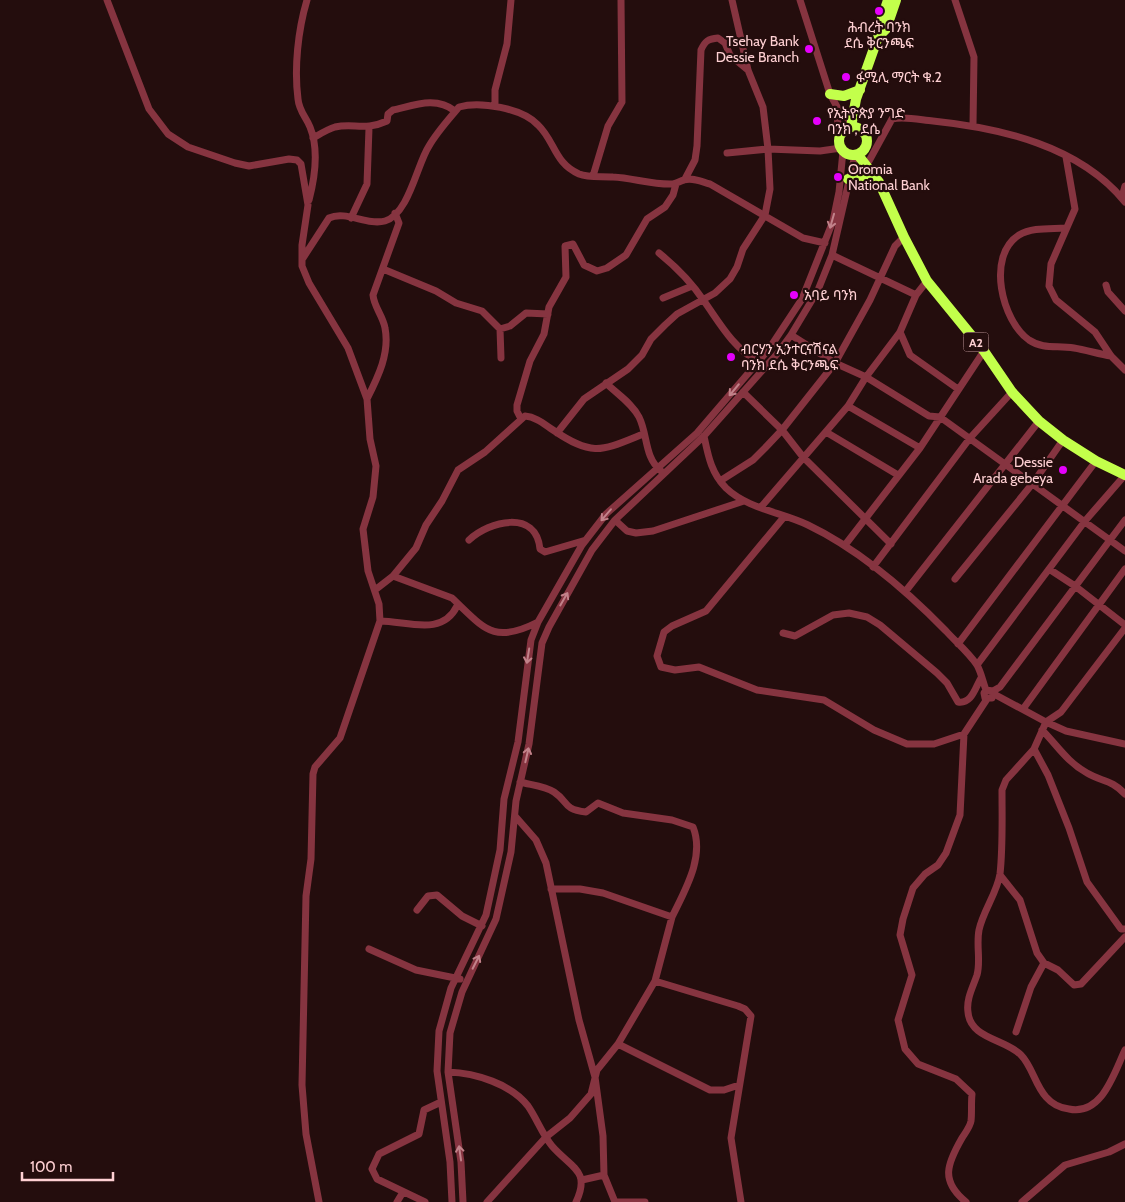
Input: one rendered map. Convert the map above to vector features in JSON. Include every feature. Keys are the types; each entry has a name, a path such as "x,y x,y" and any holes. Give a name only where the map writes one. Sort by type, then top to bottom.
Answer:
{"highway":[{"path":"858,94 864,131 868,140 859,153 842,150 840,136 850,127 858,94 878,37 886,29 891,4"},
{"path":"830,94 844,96 858,94"},
{"path":"850,127 864,131"},
{"name":"A2","path":"859,153 862,162 872,169 904,237 928,280 984,351 1012,392 1039,421 1063,440 1096,461 1125,475"},
{"path":"848,179 872,169"}],"street":[{"path":"107,0 149,109 168,134 188,147 235,163 250,166 277,160 297,160 304,171 308,205"},
{"path":"307,0 301,28 298,99 301,113 309,125 313,138 314,166 302,245 302,266 309,283 348,348 368,399 370,439 376,466 373,497 363,529 368,571 379,604 380,617 340,738 315,767 313,774 311,859 306,896 302,1085 306,1134 319,1202"},
{"path":"495,106 495,90 507,44 511,0"},
{"path":"593,176 608,126 622,102 621,0"},
{"path":"557,433 584,399 628,369 642,355 651,339 677,314 704,301 730,278 737,267 743,249 765,215 770,189 763,107 748,70 732,0"},
{"path":"800,0 830,94 836,108 850,127"},
{"path":"955,0 974,57 972,125"},
{"path":"685,179 694,160 697,146 701,50 704,44 709,39 718,38 725,43 730,55 748,70"},
{"path":"313,138 335,127 369,128 387,121 388,114 393,110 434,102 446,104 455,111"},
{"path":"303,258 329,218 335,215 374,222 387,221 403,205 419,174 428,148 455,111 459,107 467,105 495,106 525,115 538,124 558,158 569,169 581,175 676,184 685,179 695,179 710,184 803,238 826,243"},
{"path":"836,108 840,136"},
{"path":"872,169 892,119 972,125 1009,133 1082,163 1123,200"},
{"path":"351,218 367,184 369,128"},
{"path":"452,1202 452,1183 437,1071 439,1031 444,1009 456,978 482,926 500,850 504,799 518,742 528,656 538,622 586,540 606,514 697,433 758,362 802,299 826,243 839,192 842,150 768,149 727,153"},
{"path":"463,1202 461,1162 448,1072 450,1033 454,1012 496,919 511,852 520,782 529,744 539,658 549,626 592,550 615,520 704,436 777,354 791,335 818,290 832,255 848,179 859,153"},
{"path":"1066,156 1075,209 1065,228 1051,264 1049,275 1051,294 1095,332 1112,356 1125,370"},
{"path":"521,419 517,411 519,396 530,361 544,334 549,307 566,277 565,246 573,244 584,265 588,268 597,271 607,268 626,255 647,219 665,207 673,195 676,184"},
{"path":"1123,200 1125,186"},
{"path":"368,399 382,368 386,347 385,327 374,302 373,295 399,223 395,213"},
{"path":"1065,228 1034,230 1020,234 1012,241 1003,255 1000,267 1004,302 1019,329 1027,338 1038,345 1050,348 1071,348 1112,356"},
{"path":"720,481 753,460 782,430 835,363 896,246 904,237"},
{"path":"659,253 692,286 704,301 719,326 746,354 758,362"},
{"path":"832,255 916,295"},
{"path":"382,269 436,291 456,303 482,310 500,329 502,342 501,358"},
{"path":"761,507 848,406 866,377 900,332 916,295 928,280"},
{"path":"1106,285 1108,292 1125,311"},
{"path":"663,298 692,286"},
{"path":"500,329 510,326 526,313 548,314"},
{"path":"900,332 910,356 958,389"},
{"path":"791,335 835,363 866,377 930,416 940,417 1125,550"},
{"path":"845,545 920,448 984,351"},
{"path":"606,383 634,409 641,423 651,460 664,474"},
{"path":"743,392 782,430 803,457 892,544"},
{"path":"873,567 970,438 1012,392"},
{"path":"848,406 920,448"},
{"path":"375,590 393,576 416,548 426,525 442,501 458,470 485,452 525,416 535,418 576,444 604,449 643,434"},
{"path":"904,592 1007,465 1039,421"},
{"path":"826,432 898,475"},
{"path":"704,436 714,474 720,481 744,501 806,524 845,545 904,592 958,644 977,666 981,678 991,692 1023,709 1044,726 1060,752 1080,768 1088,774 1107,780 1125,794"},
{"path":"955,579 1033,483 1063,440"},
{"path":"958,644 1096,461"},
{"path":"977,666 1085,521 1125,475"},
{"path":"626,495 633,502"},
{"path":"615,520 627,531 645,532 670,527 744,501"},
{"path":"784,517 706,611 672,626 664,632 657,656 661,667 675,670 699,667 756,690 824,700 874,730 907,744 934,744 964,734"},
{"path":"966,1202 956,1193 951,1185 949,1166 951,1157 971,1123 972,1094 956,1079 918,1064 905,1049 898,1020 912,982 911,968 900,935 902,919 914,888 942,859 960,815 964,734 987,699 984,696 1000,687 1125,520"},
{"path":"468,540 479,530 496,524 520,523 530,527 535,532 540,541 540,549 545,552 586,540"},
{"path":"1049,569 1098,604 1124,631 1061,712 1044,726 1034,749 1006,780 1002,790 1000,875 980,928 977,942 979,965 968,1003 968,1013 971,1022 979,1032 1022,1056 1047,1099 1059,1108 1084,1111 1104,1094 1125,1050"},
{"path":"1023,709 1125,569"},
{"path":"393,576 447,596 482,625 503,634 519,632 538,622"},
{"path":"380,617 432,626 445,621 457,606"},
{"path":"782,633 795,636 833,615 856,614 880,625 937,673 947,683 958,702 966,702 970,699 981,678"},
{"path":"521,711 533,711"},
{"path":"1044,726 1125,744"},
{"path":"1000,875 1020,900 1033,946 1044,963 1058,970 1074,985 1079,985 1124,932 1087,882 1069,828 1048,775 1034,749"},
{"path":"487,1202 546,1137 570,1118 591,1094 595,1077 604,1060 618,1044 655,981 672,917 692,876 695,853 693,827 672,820 623,813 598,803 586,812 576,811 567,807 556,793 520,782"},
{"path":"515,816 536,840 546,863 579,1020 595,1077 603,1136 604,1175 615,1202 645,1202"},
{"path":"551,889 580,889 603,893 672,917"},
{"path":"417,910 428,896 437,895 462,916 482,926"},
{"path":"368,949 416,970 467,981"},
{"path":"1016,1032 1031,988 1044,963"},
{"path":"655,981 738,1006 749,1012 751,1022 730,1138 740,1202"},
{"path":"618,1044 710,1090 724,1090 739,1085"},
{"path":"448,1072 486,1078 504,1087 527,1105 546,1137 582,1180 582,1188 576,1202"},
{"path":"425,1202 378,1179 372,1174 376,1158 396,1144 416,1136 420,1131 424,1110 441,1102"},
{"path":"1022,1202 1065,1165 1109,1152 1125,1144"},
{"path":"582,1180 604,1175"},
{"path":"397,1202 403,1192"}],"place":[{"name":"ሕብረት ባንክ ደሴ ቅርንጫፍ","path":"879,11"},
{"name":"Tsehay Bank Dessie Branch","path":"809,49"},
{"name":"ፋሚሊ ማርት ቁ.2","path":"846,77"},
{"name":"የኢትዮጵያ ንግድ ባንክ , ደሴ","path":"817,121"},
{"name":"Oromia National Bank","path":"838,177"},
{"name":"አባይ ባንክ","path":"794,295"},
{"name":"ብርሃን ኢንተርናሽናል ባንክ ደሴ ቅርንጫፍ","path":"731,357"},
{"name":"Dessie Arada gebeya","path":"1063,470"}]}
